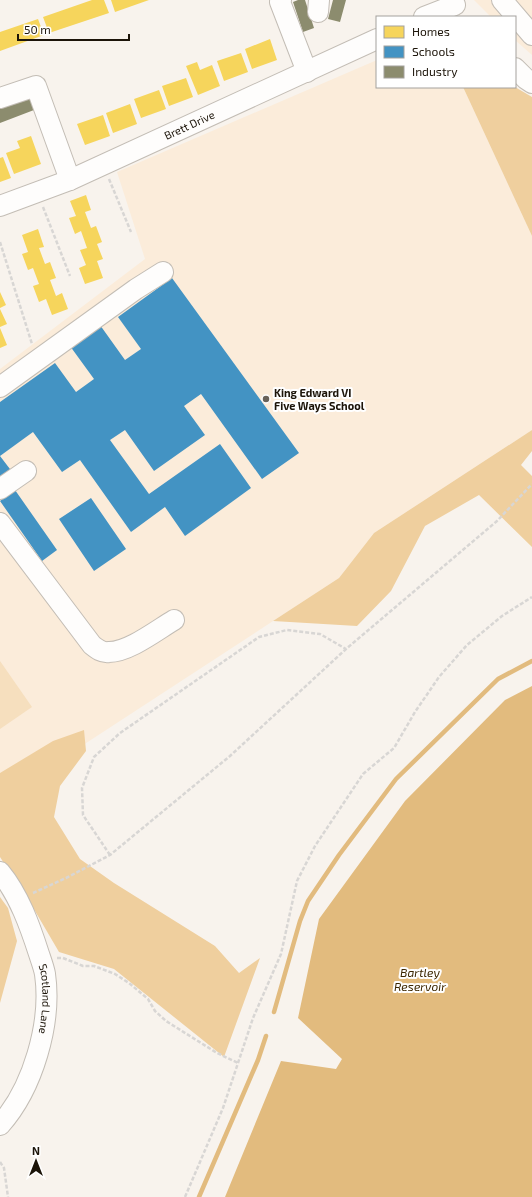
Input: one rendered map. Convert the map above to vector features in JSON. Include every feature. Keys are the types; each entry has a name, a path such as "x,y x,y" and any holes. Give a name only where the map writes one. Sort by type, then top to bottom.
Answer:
{"street":[{"path":"281,0 280,2 307,72"},
{"path":"502,0 516,16"},
{"path":"427,16 456,7"},
{"path":"516,16 532,35"},
{"name":"Brett Drive","path":"0,206 70,180 376,39"},
{"path":"516,69 532,83"},
{"path":"0,98 36,86 70,180"},
{"path":"0,387 163,272"},
{"path":"0,489 26,471"},
{"path":"0,523 92,645 99,651 109,652 120,650 139,642 174,620"},
{"name":"Scotland Lane","path":"0,872 18,900 32,934 45,973 46,1007 44,1033 30,1074 20,1096 0,1125"}],"path":[{"path":"103,164 131,232"},
{"path":"37,192 70,276"},
{"path":"0,242 32,344 27,349"},
{"path":"18,900 68,878 110,855 230,756 346,649 497,522 532,484"},
{"path":"185,1197 223,1108 253,1018 281,954 298,881 315,846 363,774 394,748 423,700 439,677 467,645 502,616 532,597"},
{"path":"110,855 83,815 82,788 94,758 120,733 259,637 287,630 314,633 320,634 346,649"},
{"path":"40,959 63,958 83,966 94,966 115,974 129,983 148,999 155,1011 166,1021 217,1053 238,1063"},
{"path":"0,1162 4,1168 8,1197"}],"shaded area":[{"path":"474,0 532,0 532,55 516,41 516,16 490,16"},
{"name":"King Edward VI Five Ways School","path":"376,60 376,88 463,88 532,236 532,430 374,533 339,578 5,796 0,793 0,369 145,259 117,172"},
{"path":"463,88 516,88 532,97 532,236"},
{"path":"532,430 532,451 521,465 532,476 532,547 479,495 425,526 391,591 357,626 273,621 339,578 374,533"},
{"path":"0,661 32,707 0,729"},
{"path":"84,730 86,751 60,786 54,817 80,859 114,883 215,946 239,973 260,958 224,1057 114,969 59,952 35,911 0,857 0,773 53,741"},
{"path":"0,897 8,908 17,941 0,1003"}],"water":[{"name":"Bartley Reservoir","path":"532,686 532,1197 225,1197 281,1061 336,1069 342,1059 298,1018 319,919 405,801 505,700"}],"building: Homes":[{"path":"92,0 104,0 109,13 49,33 43,17"},
{"path":"111,0 149,0 115,12"},
{"path":"38,19 44,35 0,51 0,32"},
{"path":"270,39 277,60 252,69 245,49"},
{"path":"241,53 248,72 224,81 217,61"},
{"path":"197,62 200,70 212,65 220,86 198,95 186,66"},
{"path":"186,78 193,97 169,106 162,86"},
{"path":"159,90 166,109 141,118 134,99"},
{"path":"130,104 137,124 113,133 106,113"},
{"path":"103,115 110,136 85,145 77,124"},
{"path":"31,136 41,164 14,174 6,153 20,148 17,141"},
{"path":"3,157 11,178 0,182 0,158"},
{"path":"86,195 91,210 85,212 91,228 96,226 102,242 97,244 103,259 97,261 103,278 85,284 79,268 86,265 80,250 87,248 81,231 75,234 69,218 76,216 70,201"},
{"path":"38,229 44,247 39,248 45,264 50,262 56,278 50,280 56,296 62,293 68,309 52,315 46,299 39,302 33,286 39,284 33,268 28,270 22,254 28,252 22,235"},
{"path":"0,292 6,305 0,308"},
{"path":"0,309 7,324 0,327"},
{"path":"0,328 7,345 0,348"}],"building: Schools":[{"path":"172,278 299,453 262,479 201,394 184,406 205,435 154,471 125,430 110,440 149,494 220,444 251,488 185,536 165,507 131,532 80,460 62,472 33,432 0,456 0,402 55,363 76,392 94,379 70,346 100,325 125,360 141,349 118,317"},
{"path":"0,456 13,473 0,482"},
{"path":"15,490 57,550 42,561 0,501"},
{"path":"91,498 126,549 94,571 59,519"}],"building: Industry":[{"path":"305,0 314,28 303,32 293,2"},
{"path":"333,0 346,0 340,22 328,19"},
{"path":"29,96 34,110 0,123 0,107"}],"waterway":[{"path":"274,1012 300,921 308,901 339,855 396,779 498,679 532,661"},
{"path":"199,1197 258,1060 266,1036"}],"place":[{"name":"King Edward VI Five Ways School","path":"266,399"}]}
